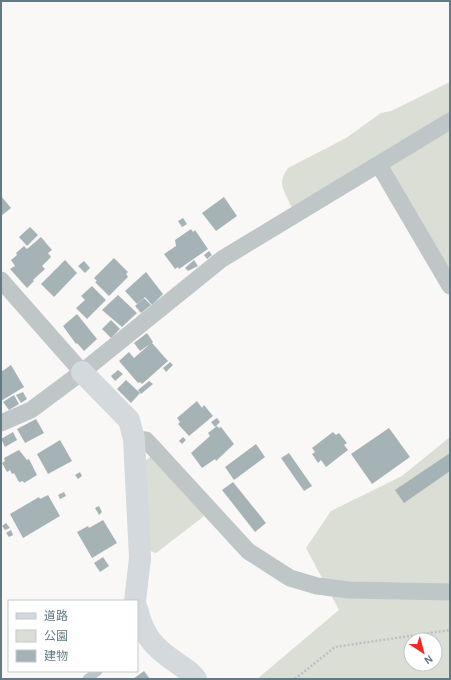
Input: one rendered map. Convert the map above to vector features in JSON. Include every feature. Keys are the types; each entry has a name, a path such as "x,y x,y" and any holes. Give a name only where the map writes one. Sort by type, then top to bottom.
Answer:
{"street":[{"path":"1,423 31,410 82,372 222,259 450,121"},
{"path":"379,165 450,286"},
{"path":"1,280 82,372 129,420 134,439 140,558 135,600"},
{"path":"134,439 146,440 248,551 290,578 317,586 349,590 450,592"},
{"path":"138,612 144,637 176,663 190,671 196,679"}],"lane":[{"path":"87,679 97,672"}],"path":[{"path":"295,679 335,647 450,630"}],"green space":[{"path":"450,82 450,116 292,208 284,192 282,183 284,174 288,168 346,138 381,113 391,111"},
{"path":"450,131 450,277 389,173 390,165"},
{"path":"450,437 450,679 257,679 339,610 306,548 331,511 402,476"},
{"path":"153,455 204,511 203,517 156,553 147,550 142,463"}],"building":[{"path":"1,196 11,208 1,216"},
{"path":"224,197 237,216 216,231 202,213"},
{"path":"183,218 187,224 182,227 178,221"},
{"path":"30,227 38,235 27,246 19,237"},
{"path":"191,229 193,232 195,230 208,249 179,269 178,267 175,269 164,254 176,246 175,240"},
{"path":"41,237 52,250 48,253 51,257 42,266 45,269 27,288 10,269 15,266 11,260 24,246 27,249"},
{"path":"209,251 212,255 207,259 204,255"},
{"path":"114,258 128,272 126,274 128,277 109,296 95,282 97,281 94,278"},
{"path":"65,260 77,273 54,297 41,284"},
{"path":"194,260 198,266 188,271 185,268"},
{"path":"84,261 90,268 85,273 78,266"},
{"path":"146,272 163,294 152,305 145,297 137,304 125,291"},
{"path":"92,286 106,300 87,319 76,308 85,300 81,296"},
{"path":"118,295 137,313 122,327 102,310"},
{"path":"144,298 151,305 141,313 135,306"},
{"path":"77,314 97,339 84,351 77,343 76,344 63,326"},
{"path":"111,320 120,329 111,338 102,329"},
{"path":"147,333 153,342 152,343 168,361 142,384 140,382 138,383 119,361 129,352 134,358 150,344 140,351 134,343"},
{"path":"170,362 173,365 166,372 163,368"},
{"path":"11,365 24,387 1,401 1,372"},
{"path":"118,370 123,374 115,381 111,376"},
{"path":"126,380 140,393 131,403 117,389"},
{"path":"149,381 153,384 141,394 138,390"},
{"path":"23,392 27,399 21,403 16,395"},
{"path":"14,395 19,404 9,410 3,402"},
{"path":"197,401 202,408 204,405 213,416 189,436 178,424 180,422 177,418"},
{"path":"217,418 220,422 215,427 211,422"},
{"path":"36,419 44,433 25,443 17,429"},
{"path":"217,426 219,428 221,427 234,444 216,461 215,459 202,468 191,453 210,436 208,433"},
{"path":"389,428 410,457 372,484 351,454"},
{"path":"13,432 17,440 5,447 1,439"},
{"path":"333,432 336,435 339,433 347,443 344,445 348,450 326,467 321,460 318,463 312,454 315,452 312,448"},
{"path":"183,437 186,440 182,444 179,441"},
{"path":"60,440 72,461 48,474 37,454"},
{"path":"256,444 265,457 234,480 225,467"},
{"path":"19,450 27,460 29,459 37,475 24,483 23,481 19,482 14,473 12,474 10,470 7,472 2,463 5,461 4,458"},
{"path":"289,453 312,486 304,491 281,458"},
{"path":"450,453 450,471 404,503 395,490"},
{"path":"80,472 82,476 78,479 75,475"},
{"path":"233,482 266,523 255,532 222,490"},
{"path":"64,492 66,496 60,499 58,495"},
{"path":"48,495 60,516 23,538 10,514 39,497 40,499"},
{"path":"99,506 102,512 99,515 95,508"},
{"path":"103,520 117,543 92,558 77,532 88,526 89,528"},
{"path":"6,523 10,528 5,530 2,526"},
{"path":"11,530 13,535 9,537 6,533"},
{"path":"103,557 109,566 100,572 94,563"},
{"path":"144,671 150,679 133,679"}]}
